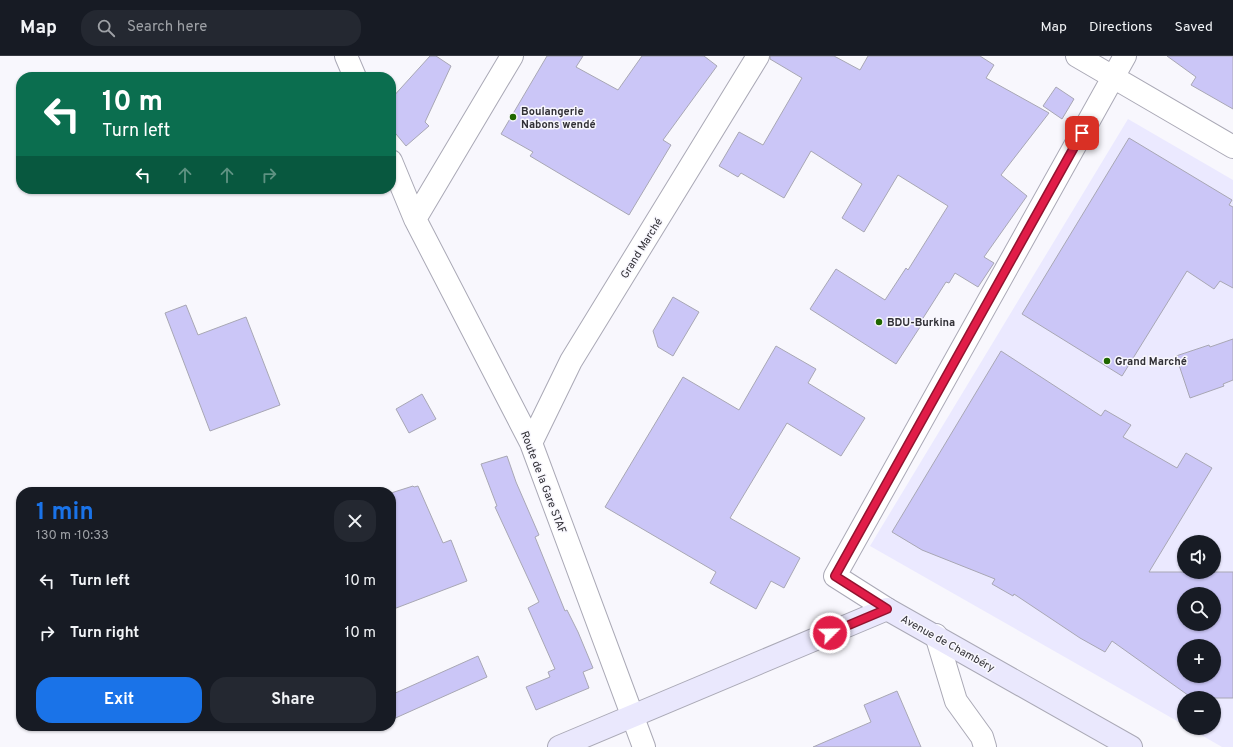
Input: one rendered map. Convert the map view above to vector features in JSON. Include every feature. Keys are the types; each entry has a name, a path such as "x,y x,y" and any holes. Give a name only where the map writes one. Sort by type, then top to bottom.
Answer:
{"street":[{"path":"346,56 353,72"},
{"path":"416,219 512,56"},
{"name":"Grand Marché","path":"530,443 571,361 758,56"},
{"path":"1077,56 1233,147"},
{"path":"887,609 835,576 1125,56"},
{"name":"Route de la Gare STAF","path":"396,173 416,219 530,443 644,747"},
{"path":"559,747 632,718 887,609"},
{"name":"Avenue de Chambéry","path":"887,609 936,635 1130,747"},
{"path":"936,635 956,701 982,737 985,747"}],"shaded area":[{"name":"Grand Marché","path":"1128,119 1233,180 1233,747 1222,747 1201,735 1221,735 1221,691 1177,691 1177,721 870,546"}],"building":[{"path":"430,56 436,56 451,66 425,122 429,126 406,146 396,134 396,93"},
{"path":"547,56 583,56 576,67 618,90 642,56 704,56 717,66 663,140 671,145 629,215 530,156 533,152 501,134"},
{"path":"770,56 834,56 860,70 868,56 980,56 994,65 986,78 1049,113 1001,175 1027,196 984,257 994,263 978,287 955,273 949,283 946,282 918,326 920,327 896,364 810,309 836,269 885,300 906,268 908,270 948,206 898,175 864,232 842,218 862,184 811,151 784,198 741,173 738,177 719,166 739,132 763,145 802,78 770,59"},
{"path":"1167,56 1233,56 1233,109 1191,85 1196,77"},
{"path":"1056,87 1074,99 1062,119 1043,106"},
{"path":"1129,138 1232,200 1229,205 1233,207 1233,288 1220,281 1214,289 1187,271 1122,376 1022,314"},
{"path":"673,297 699,312 673,356 658,347 653,331"},
{"path":"186,305 198,335 246,317 280,405 210,431 165,313"},
{"path":"1233,339 1233,380 1223,384 1224,386 1190,398 1176,356"},
{"path":"776,346 816,369 808,383 865,418 841,456 787,423 730,518 800,558 784,588 771,581 756,609 710,583 716,572 605,507 683,377 739,410"},
{"path":"1001,351 1101,416 1105,410 1131,425 1123,437 1177,468 1186,453 1212,468 1149,572 1177,572 1177,579 1221,579 1221,572 1233,572 1233,698 1221,698 1221,691 1182,691 1112,641 1105,652 1080,638 1014,594 1013,596 992,584 995,579 922,550 892,532"},
{"path":"422,394 436,419 409,433 396,409"},
{"path":"507,456 516,482 539,535 535,537 565,611 567,610 578,632 593,668 583,672 589,688 536,710 526,687 550,677 548,672 555,669 528,608 539,602 495,507 497,506 481,464"},
{"path":"418,486 443,543 451,540 467,581 396,608 396,491"},
{"path":"478,656 487,677 396,718 396,693"},
{"path":"897,691 921,747 813,747 871,722 864,705"}],"place":[{"name":"Boulangerie Nabons wendé","path":"513,117"},
{"name":"BDU-Burkina","path":"879,322"},
{"name":"Grand Marché","path":"1107,361"}],"route":[{"path":"830,633 887,609 835,576 1082,133"}]}
